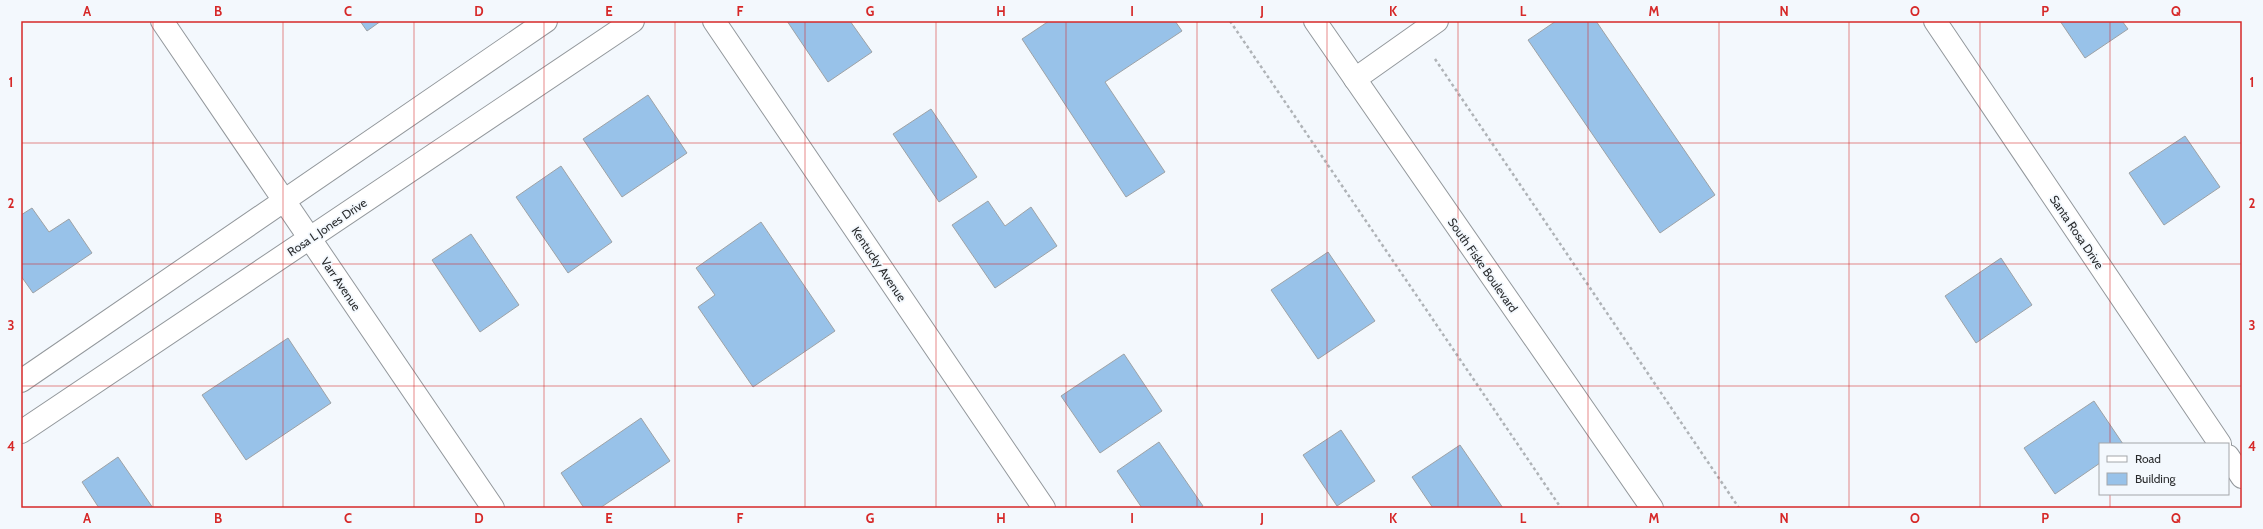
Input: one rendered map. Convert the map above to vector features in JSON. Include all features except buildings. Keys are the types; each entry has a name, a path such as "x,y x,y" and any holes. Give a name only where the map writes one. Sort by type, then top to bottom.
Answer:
{"street":[{"name":"Varr Avenue","path":"162,21 493,508"},
{"path":"21,381 546,21"},
{"name":"Rosa L Jones Drive","path":"21,432 633,21"},
{"name":"Kentucky Avenue","path":"714,21 1044,508"},
{"name":"South Fiske Boulevard","path":"1315,21 1652,508"},
{"path":"1355,78 1437,21"},
{"name":"Santa Rosa Drive","path":"1935,21 2219,443"},
{"path":"2229,458 2242,477"}],"path":[{"path":"1230,21 1561,508"},
{"path":"1435,58 1739,508"}]}
